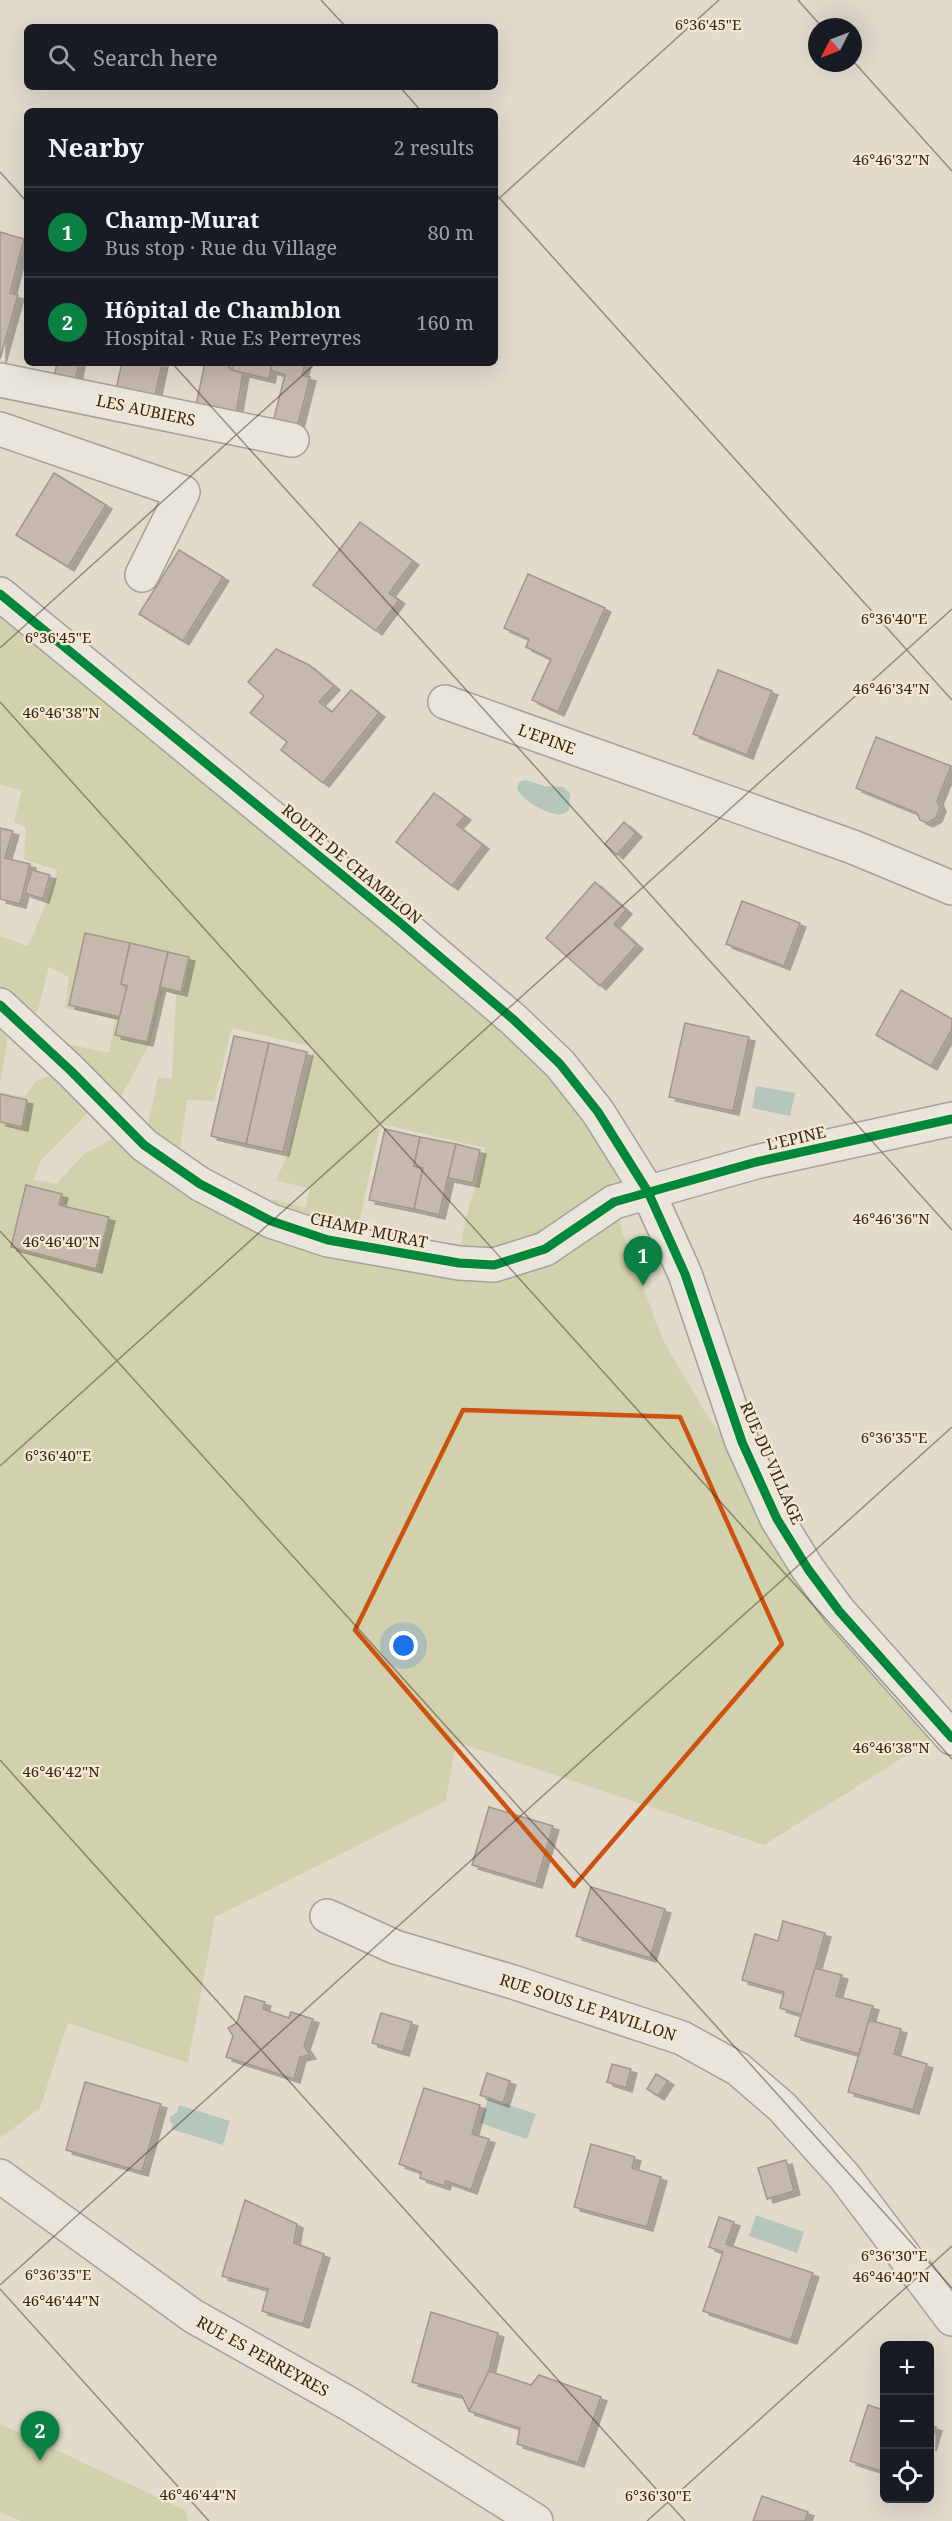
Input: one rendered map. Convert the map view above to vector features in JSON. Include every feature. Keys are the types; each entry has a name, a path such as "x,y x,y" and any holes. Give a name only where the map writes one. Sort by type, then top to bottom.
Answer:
{"street":[{"name":"LES AUBIERS","path":"0,380 292,440"},
{"path":"0,429 183,492 142,575"},
{"name":"ROUTE DE CHAMBLON","path":"0,594 329,863 514,1020 560,1064 591,1103 648,1192"},
{"name":"L'EPINE","path":"445,702 853,847 952,888"},
{"name":"CHAMP MURAT","path":"0,1005 71,1071 129,1130 161,1157 200,1184 271,1221 328,1240 440,1261 494,1265 546,1249 614,1202 648,1192"},
{"name":"L'EPINE","path":"648,1192 756,1162 952,1119"},
{"name":"RUE DU VILLAGE","path":"648,1192 685,1274 742,1442 777,1519 808,1569 839,1611 952,1738"},
{"name":"RUE SOUS LE PAVILLON","path":"327,1916 395,1947 513,1982 682,2037 738,2069 782,2107 844,2176 952,2319"},
{"name":"RUE ES PERREYRES","path":"0,2176 193,2316 351,2405 536,2521"}],"highlighted area":[{"path":"463,1410 680,1417 782,1644 574,1886 355,1630"}],"green space":[{"path":"0,594 514,1020 648,1192 615,1202 623,1235 664,1342 708,1417 764,1488 945,1731 764,1845 456,1742 446,1801 215,1917 188,2063 68,2023 40,2108 0,2138 0,1092 25,1097 36,1081 52,1075 63,1043 109,1053 115,1019 65,1008 69,977 49,967 38,1010 20,1023 3,1009 7,1043 0,1083 0,936 28,946 49,897 57,870 24,859 26,827 14,822 22,790 0,785","holes":["163,990 176,995 172,1079 158,1077 144,1144 129,1130 84,1154 56,1184 34,1180 41,1160 84,1117 97,1099 112,1113 150,1043","232,1028 314,1047 288,1154 276,1180 310,1189 305,1208 273,1199 271,1221 177,1169 187,1100 214,1101","381,1124 486,1148 464,1225 458,1263 354,1245"]},
{"path":"0,2424 185,2510 188,2521 21,2521 0,2512"}],"shaded area":[{"path":"525,780 544,786 564,787 570,794 569,810 557,815 533,804 523,797 517,788 519,782"},
{"path":"756,1086 795,1093 790,1116 752,1108"},
{"path":"488,2098 536,2114 527,2139 480,2123"},
{"path":"179,2105 230,2121 223,2145 171,2129 173,2124 170,2122 170,2117 177,2112"},
{"path":"756,2215 804,2232 797,2253 749,2236"}],"building":[{"path":"0,232 24,239 10,293 18,295 0,359"},
{"path":"56,366 78,366 75,382 54,377"},
{"path":"121,366 161,366 155,396 116,389"},
{"path":"204,366 228,366 232,370 243,373 236,414 196,405"},
{"path":"233,366 271,366 269,379 232,370"},
{"path":"272,366 304,366 302,375 310,377 297,428 273,422 285,375 271,370"},
{"path":"54,473 106,505 68,567 16,535"},
{"path":"360,522 413,561 389,593 399,600 376,631 313,585"},
{"path":"179,550 223,577 183,641 139,614"},
{"path":"528,574 605,608 558,712 532,700 551,659 526,647 529,639 504,628"},
{"path":"276,649 309,665 334,686 319,702 332,712 351,690 379,713 323,783 281,750 287,742 250,713 264,696 248,682"},
{"path":"718,670 772,691 747,755 693,734"},
{"path":"876,737 951,766 937,801 940,807 936,818 927,823 920,820 917,813 856,788"},
{"path":"434,793 465,816 457,825 483,845 452,886 396,842"},
{"path":"624,822 636,833 617,855 605,844"},
{"path":"0,828 13,831 5,858 30,864 20,904 0,899"},
{"path":"32,870 50,875 43,899 25,893"},
{"path":"595,882 626,910 614,924 637,945 600,986 546,938"},
{"path":"742,901 800,923 784,966 726,944"},
{"path":"85,933 130,943 121,984 127,986 120,1017 69,1005"},
{"path":"130,943 168,952 147,1042 115,1035 127,986 121,984"},
{"path":"168,952 189,957 181,992 160,987"},
{"path":"901,990 952,1019 952,1029 931,1066 876,1035"},
{"path":"685,1023 749,1037 733,1111 669,1097"},
{"path":"234,1036 269,1043 246,1144 211,1136"},
{"path":"269,1043 307,1052 283,1152 246,1144"},
{"path":"0,1094 27,1100 22,1127 0,1122"},
{"path":"385,1129 420,1137 414,1166 423,1168 414,1209 369,1200"},
{"path":"420,1137 456,1144 439,1215 414,1209 423,1168 414,1166"},
{"path":"456,1144 480,1150 473,1183 448,1178"},
{"path":"26,1185 62,1194 59,1205 109,1217 96,1269 11,1247"},
{"path":"489,1807 553,1826 536,1884 472,1865"},
{"path":"591,1887 665,1909 650,1958 576,1936"},
{"path":"783,1921 825,1933 802,2015 780,2008 784,1992 742,1980 755,1934 778,1941"},
{"path":"815,1968 842,1975 836,1996 873,2006 859,2054 795,2036"},
{"path":"245,1996 265,2002 263,2009 289,2018 291,2012 313,2019 304,2046 310,2055 300,2057 294,2079 226,2057 233,2036 228,2028 237,2023"},
{"path":"381,2013 412,2022 403,2052 372,2043"},
{"path":"869,2020 901,2029 894,2054 927,2064 913,2110 848,2092"},
{"path":"612,2064 631,2069 626,2088 607,2082"},
{"path":"487,2073 510,2081 503,2103 480,2095"},
{"path":"656,2074 668,2081 658,2096 647,2089"},
{"path":"85,2082 161,2104 142,2172 66,2150"},
{"path":"424,2088 480,2105 472,2134 489,2139 471,2190 446,2181 444,2186 420,2178 421,2172 399,2164"},
{"path":"591,2144 635,2157 632,2168 661,2177 647,2227 574,2207"},
{"path":"786,2160 794,2191 767,2199 758,2168"},
{"path":"245,2200 297,2224 294,2243 324,2254 303,2324 262,2311 268,2289 222,2276"},
{"path":"719,2217 734,2222 726,2244 813,2273 791,2340 703,2311 723,2252 709,2247"},
{"path":"431,2312 498,2333 489,2371 469,2411 462,2396 412,2382"},
{"path":"489,2371 531,2385 539,2375 601,2397 578,2463 517,2444 520,2428 469,2411"},
{"path":"868,2405 880,2409 880,2471 850,2461"},
{"path":"762,2496 808,2512 805,2521 753,2521"}],"cycle path":[{"path":"0,594 398,921 514,1020 560,1064 598,1112 648,1192 685,1274 742,1442 777,1519 808,1569 839,1611 952,1738"},
{"path":"0,1005 71,1071 144,1145 200,1184 271,1221 328,1240 459,1263 494,1265 545,1249 614,1202 756,1162 952,1119"}],"place":[{"name":"Champ-Murat","path":"643,1286"},
{"name":"Hôpital de Chamblon","path":"40,2461"}]}
